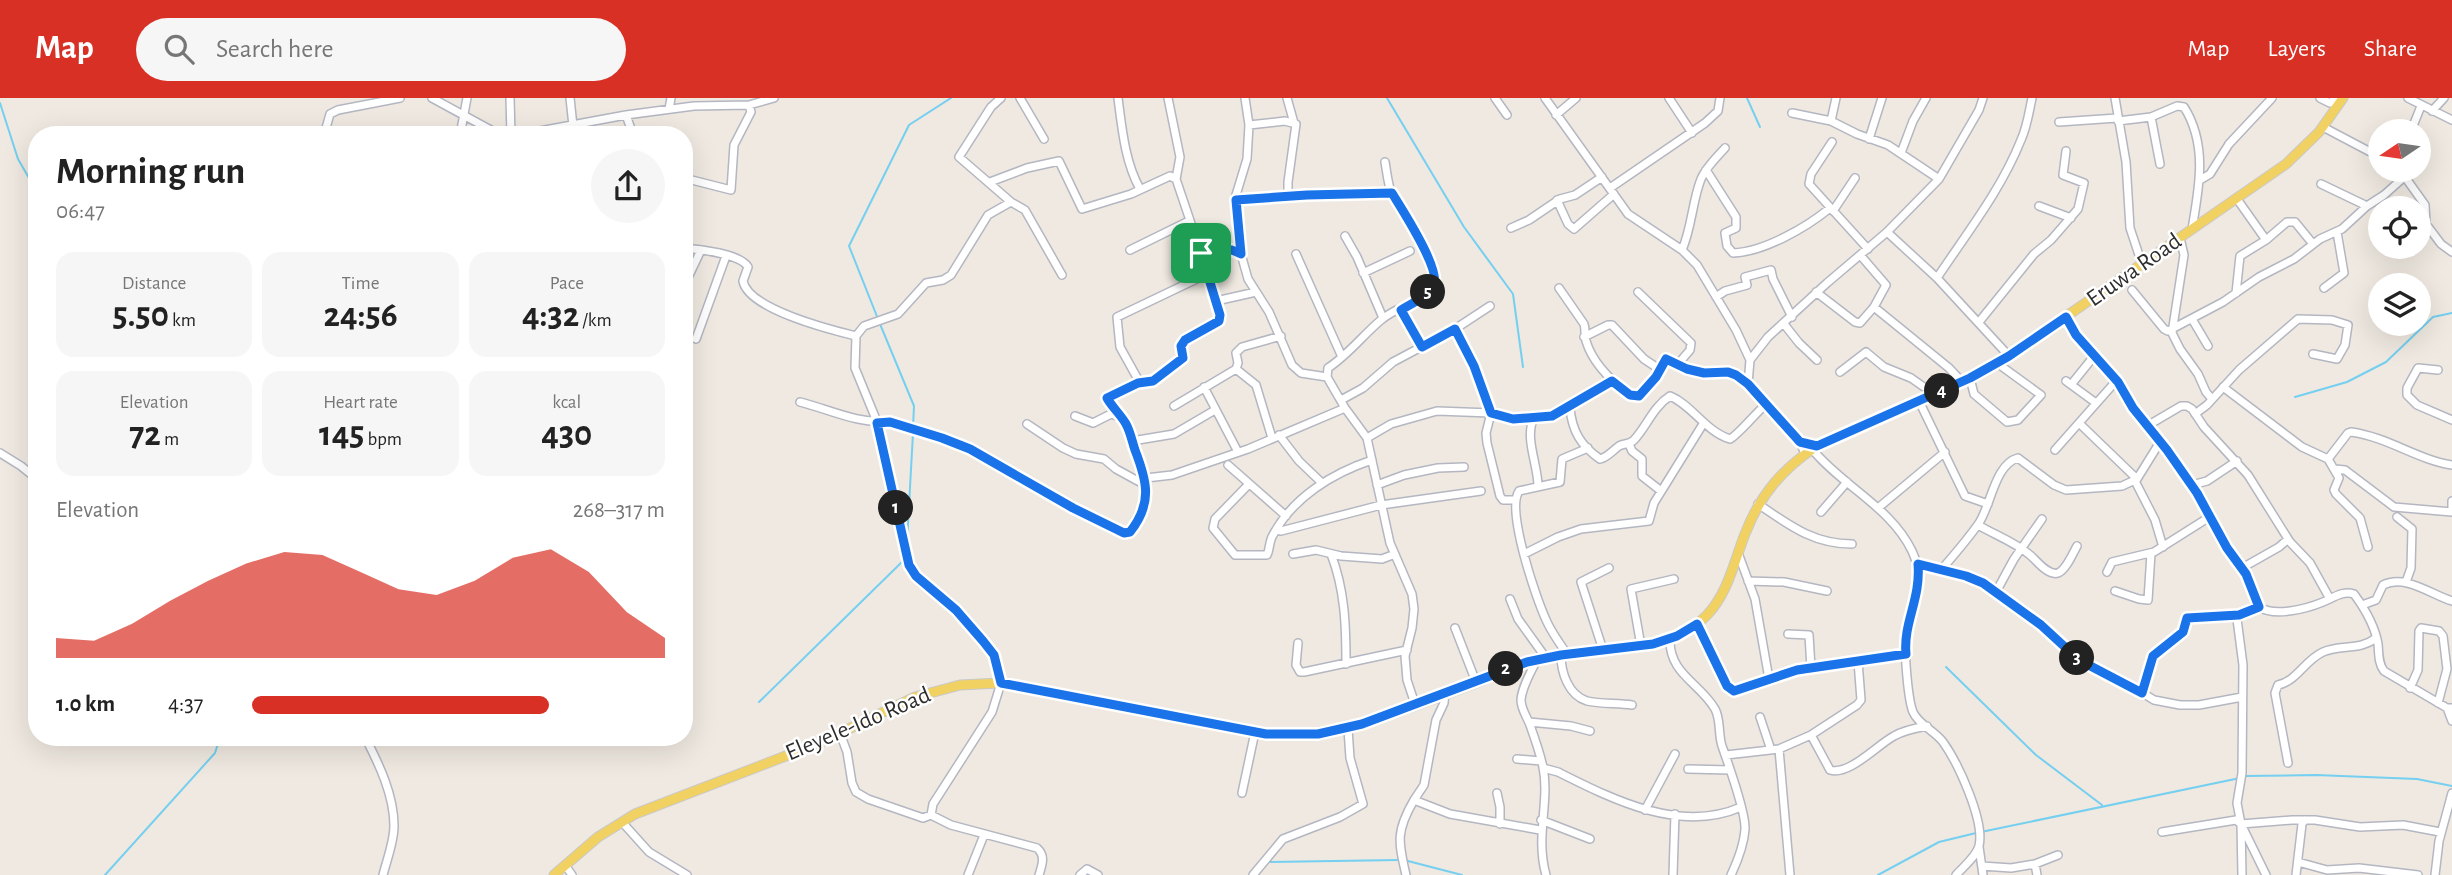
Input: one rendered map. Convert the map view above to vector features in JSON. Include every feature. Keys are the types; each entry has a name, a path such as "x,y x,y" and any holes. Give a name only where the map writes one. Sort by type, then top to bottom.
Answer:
{"main road":[{"name":"Eruwa Road","path":"1673,638 1697,624 1718,601 1728,584 1758,504 1777,478 1811,450 1966,380 2009,356 2286,164 2323,127 2343,98"},
{"name":"Eleyele-Ido Road","path":"554,875 598,837 635,814 840,733 929,692 960,685 1001,683 1255,732 1300,735 1348,729 1510,667 1564,654 1642,646 1673,638"}],"street":[{"path":"327,126 330,114 338,110 400,98"},
{"path":"432,98 483,126"},
{"path":"461,126 467,98"},
{"path":"510,98 511,126"},
{"path":"570,98 577,125"},
{"path":"669,109 671,98"},
{"path":"571,126 694,106 749,105 774,98"},
{"path":"1001,98 959,155 1011,202 1025,210 1062,275"},
{"path":"1020,98 1044,139"},
{"path":"1118,98 1132,174 1140,189"},
{"path":"800,402 877,423 890,422 970,449 1073,508 1124,533 1130,532 1146,499 1147,482 1127,426 1108,401 1108,397 1140,383 1149,383 1164,373 1183,358 1181,346 1185,340 1219,321 1216,301 1176,179 1180,157 1168,98"},
{"path":"1245,98 1249,125 1247,159 1236,200 1241,254 1248,279 1269,312 1296,370 1327,377"},
{"path":"1287,98 1296,125 1288,197"},
{"path":"1495,98 1507,115"},
{"path":"1545,98 1622,207 1638,222 1682,250 1697,265 1750,360 1748,384"},
{"path":"1556,115 1576,98"},
{"path":"1669,98 1692,132"},
{"path":"1557,200 1568,224 1574,229 1612,191 1718,111 1720,98"},
{"path":"1831,121 1836,98"},
{"path":"1869,139 1882,98"},
{"path":"1901,153 1913,121 1926,98"},
{"path":"1750,360 1768,337 1887,232 1939,179 1983,98"},
{"path":"1937,278 1969,234 2006,172 2023,137 2032,98"},
{"path":"2115,98 2126,162 2130,228 2142,264"},
{"path":"2200,180 2210,174 2229,144 2272,98"},
{"path":"2320,98 2330,103 2336,98"},
{"path":"2408,98 2452,120"},
{"path":"2432,111 2444,98"},
{"path":"693,180 731,190 734,145 751,112 749,105"},
{"path":"2059,122 2151,117 2177,106 2184,107 2199,150 2200,180 2192,229"},
{"path":"2416,119 2421,106"},
{"path":"1792,113 1831,121 1901,153 1939,179"},
{"path":"626,115 630,126"},
{"path":"2151,117 2160,164"},
{"path":"1249,125 1294,123"},
{"path":"2323,127 2368,151"},
{"path":"1832,142 1809,180 1812,190 1868,249"},
{"path":"1682,250 1706,170 1725,148"},
{"path":"1979,322 2034,254 2052,240 2080,205 2084,183 2063,175 2066,150"},
{"path":"990,182 1006,175 1056,161 1061,162 1082,209 1170,176 1176,179"},
{"path":"1385,162 1392,193 1421,243 1436,280 1434,287 1427,294 1383,318 1328,368 1327,377 1367,438 1390,543 1408,580 1414,604 1412,628 1405,656 1407,680 1415,704"},
{"path":"1706,170 1736,216 1736,228 1725,233 1727,246 1733,253 1780,239 1813,222 1832,209 1855,178"},
{"path":"1511,228 1529,220 1557,200 1575,195 1602,177"},
{"path":"2132,290 2168,331 2337,232 2398,182"},
{"path":"2409,182 2425,205 2426,224 2441,244 2452,252"},
{"path":"2321,184 2367,206"},
{"path":"1236,200 1392,193"},
{"path":"2237,199 2266,240"},
{"path":"931,815 933,804 992,712 1001,683 989,648 956,610 916,576 909,565 877,423 855,368 856,336 864,326 898,314 926,283 951,275 988,215 1011,202"},
{"path":"2039,206 2071,218"},
{"path":"1130,250 1189,221"},
{"path":"2236,293 2239,258 2281,226 2291,221 2313,244"},
{"path":"1887,232 1937,278 2009,356"},
{"path":"2323,288 2344,273 2337,232"},
{"path":"1345,236 1383,318"},
{"path":"2180,238 2185,255 2172,329 2180,349 2212,399"},
{"path":"693,249 746,262 748,269 743,281 744,287 776,309 803,321 856,336"},
{"path":"693,267 701,250"},
{"path":"1201,253 1232,250 1241,254"},
{"path":"1363,273 1410,251"},
{"path":"1296,254 1342,357"},
{"path":"696,339 726,256"},
{"path":"1816,292 1858,324 1874,307 1886,287 1861,256"},
{"path":"1716,297 1725,291 1746,285 1745,276 1771,270 1793,317"},
{"path":"1140,383 1120,347 1117,317 1207,274"},
{"path":"1559,288 1584,324 1584,337 1598,366 1612,381 1635,397 1648,387 1666,359 1704,373 1733,373 1748,384 1800,442 1878,508 1901,533 1918,564 1918,590 1906,639 1913,713 1944,743 1969,796 1979,832 1983,871 2035,864 2058,855"},
{"path":"1216,301 1256,292"},
{"path":"1638,292 1691,343 1690,350 1678,364"},
{"path":"1341,400 1363,388 1393,362 1455,329 1490,306"},
{"path":"1874,307 1966,380 1974,394 2007,422 2018,420 2041,395 1997,363"},
{"path":"1401,310 1422,347"},
{"path":"2066,317 2076,335 2117,380 2133,408 2192,485 2227,548 2242,568 2259,607 2268,612 2281,611 2350,592 2362,605 2376,638 2381,668 2387,675 2449,708 2452,721"},
{"path":"2192,319 2208,346"},
{"path":"2195,414 2298,319 2332,320 2348,324 2345,345 2337,359 2313,354"},
{"path":"1784,324 1817,360"},
{"path":"1584,337 1608,325 1612,326 1644,359 1659,369"},
{"path":"1455,329 1474,366 1491,413 1486,433 1487,443 1500,496 1503,500 1516,500"},
{"path":"1236,369 1237,351 1281,336"},
{"path":"1840,372 1866,352 1884,367 1911,378 1934,394"},
{"path":"2095,355 2070,381 2096,403"},
{"path":"2438,370 2418,368 2407,388 2407,395 2417,405 2452,419"},
{"path":"1174,406 1236,369"},
{"path":"1236,369 1256,385 1276,437 1322,483"},
{"path":"2055,450 2080,425 2117,380"},
{"path":"1367,438 1391,424 1437,411 1491,413 1513,419 1557,414 1612,381"},
{"path":"1204,387 1238,452"},
{"path":"2223,387 2302,447 2328,459 2339,478 2335,487 2336,494 2360,518 2368,547"},
{"path":"1570,408 1577,438 1601,459 1617,447 1629,444 1647,418 1670,396 1694,413 1703,424 1730,439 1738,435 1765,405"},
{"path":"1919,401 1965,496 1988,504"},
{"path":"2147,426 2181,406 2187,406 2237,461 2288,539 2310,562 2330,599"},
{"path":"1027,424 1063,448 1076,454 1104,458 1116,469 1147,482 1238,452 1315,423 1345,408"},
{"path":"1132,441 1174,434 1215,410"},
{"path":"1075,416 1093,423 1111,414 1118,416"},
{"path":"1557,414 1571,421"},
{"path":"1534,418 1530,430 1538,486"},
{"path":"1524,554 1581,528 1647,522 1661,491 1703,424"},
{"path":"2080,425 2136,480 2155,520 2163,547"},
{"path":"2328,459 2351,432 2385,440 2452,465"},
{"path":"1800,442 1811,450"},
{"path":"1941,570 1978,525 1994,484 2015,458 2054,485 2066,490 2122,486 2136,480 2160,442"},
{"path":"1629,444 1632,451 1642,459 1643,476 1661,491"},
{"path":"1588,448 1562,459 1562,481 1519,491 1516,500 1517,526 1548,625 1564,654 1564,680 1586,701 1632,705"},
{"path":"1878,508 1945,452"},
{"path":"0,453 28,472"},
{"path":"1250,484 1214,519 1213,528 1231,552 1240,556 1266,555 1276,530 1286,516 1322,483 1348,468 1372,460"},
{"path":"2192,485 2207,481 2237,461"},
{"path":"1228,465 1286,516"},
{"path":"1377,485 1404,475 1438,468 1464,467"},
{"path":"2335,469 2346,470 2394,507 2452,512 2452,502"},
{"path":"1821,512 1847,482"},
{"path":"1276,530 1281,531 1381,505 1481,491"},
{"path":"1758,504 1797,531 1839,544 1852,544"},
{"path":"2107,572 2114,561 2151,553 2211,516"},
{"path":"2397,517 2412,529 2411,568 2406,582"},
{"path":"1996,592 2042,519"},
{"path":"1978,525 2022,548 2054,573 2060,572 2077,546"},
{"path":"2242,568 2288,539"},
{"path":"1293,554 1316,550 1382,559 1395,554"},
{"path":"1738,553 1756,607 1769,679"},
{"path":"2115,591 2148,600 2151,553"},
{"path":"1331,554 1341,584 1345,610 1346,664"},
{"path":"1918,564 1983,583 2041,625 2079,660 2154,700 2199,705 2242,697"},
{"path":"1603,650 1581,582 1609,568"},
{"path":"1642,646 1631,589 1674,579"},
{"path":"1748,581 1784,582 1827,591"},
{"path":"2362,605 2376,600 2385,583 2406,582 2452,601"},
{"path":"1510,599 1541,659 1522,698 1522,708 1542,764 1540,830 1542,862 1546,875"},
{"path":"2142,693 2153,656 2183,632 2187,618 2239,615 2259,607"},
{"path":"2239,615 2237,619 2244,665 2242,777 2236,803 2241,824 2242,875"},
{"path":"1697,624 1729,689 1734,691 1811,668 1906,654"},
{"path":"1455,628 1476,682"},
{"path":"2410,688 2418,670 2419,631 2421,628 2439,631 2443,636 2448,669 2438,703"},
{"path":"1788,634 1809,635 1811,668"},
{"path":"1673,638 1670,653 1673,660 1688,681 1715,709 1746,827 1740,856 1731,875"},
{"path":"2288,763 2276,692 2278,685 2291,680 2303,666 2321,653 2365,645 2376,638"},
{"path":"1298,643 1296,665 1304,673 1407,650"},
{"path":"1726,755 1775,750 1811,735 1860,703 1858,661"},
{"path":"1406,875 1399,849 1401,822 1424,785 1436,720 1444,703 1445,693"},
{"path":"1760,717 1775,750 1790,875"},
{"path":"1529,722 1571,726 1590,731"},
{"path":"1811,735 1830,770 1837,771 1848,767 1895,735 1927,726"},
{"path":"1253,875 1283,839 1339,817 1363,804 1350,758 1348,729"},
{"path":"1242,793 1255,732"},
{"path":"840,733 856,792 867,799 923,818 931,815"},
{"path":"370,746 393,811 393,834 383,875"},
{"path":"1645,810 1675,754"},
{"path":"1517,759 1542,764 1645,810 1708,817 1741,807"},
{"path":"1688,769 1730,770"},
{"path":"1497,793 1500,824"},
{"path":"2435,875 2441,832 2452,793"},
{"path":"1414,800 1450,814 1540,830"},
{"path":"1673,875 1675,814"},
{"path":"931,815 943,822 984,835 1037,848 1043,861 1039,875"},
{"path":"1541,820 1591,839"},
{"path":"2162,832 2236,820 2241,824 2266,875"},
{"path":"2241,824 2305,820 2360,827 2403,824 2441,832"},
{"path":"2296,875 2302,824 2305,820"},
{"path":"622,822 644,848 687,875"},
{"path":"968,875 984,835"},
{"path":"1956,875 1979,847"},
{"path":"2298,862 2337,873 2360,868 2418,875"},
{"path":"2035,864 2037,875"},
{"path":"565,865 572,875"},
{"path":"1080,875 1087,869 1098,875"}],"waterway":[{"path":"878,319 849,246 909,125 951,98"},
{"path":"1387,98 1464,227 1513,294 1523,367"},
{"path":"1747,98 1760,127"},
{"path":"0,103 18,159 28,176"},
{"path":"2295,397 2347,382 2386,362 2433,317 2452,313"},
{"path":"880,324 914,406 913,427"},
{"path":"907,542 913,433"},
{"path":"759,702 906,558"},
{"path":"1946,667 2036,755 2102,805"},
{"path":"105,875 215,753 217,746"},
{"path":"2245,776 2316,775 2417,779 2452,786"},
{"path":"1981,832 2240,778"},
{"path":"1878,875 1939,842 1976,833"},
{"path":"1268,862 1398,860"},
{"path":"1404,860 1462,875"}],"route":[{"path":"1392,193 1421,243 1436,280 1434,287 1427,294 1401,310 1422,347 1455,329 1474,366 1491,413 1513,419 1552,416 1612,381 1630,395 1639,396 1656,377 1666,359 1687,369 1704,373 1733,373 1748,384 1800,442 1817,446 1970,378 2009,356 2066,317 2076,335 2118,382 2133,408 2197,493 2227,548 2246,574 2259,607 2239,615 2187,618 2183,632 2153,656 2151,671 2142,693 2079,660 2041,625 1983,583 1918,564 1918,590 1908,626 1906,654 1797,670 1734,691 1727,686 1697,624 1677,636 1653,644 1561,655 1527,662 1348,729 1318,734 1266,734 1001,683 994,655 967,621 916,576 909,565 877,423 890,422 970,449 1088,516 1124,533 1130,532 1146,499 1146,478 1127,426 1107,398 1138,383 1153,381 1183,358 1181,346 1185,340 1219,321 1220,315 1201,253 1236,250 1241,254 1236,200 1392,193"}]}
